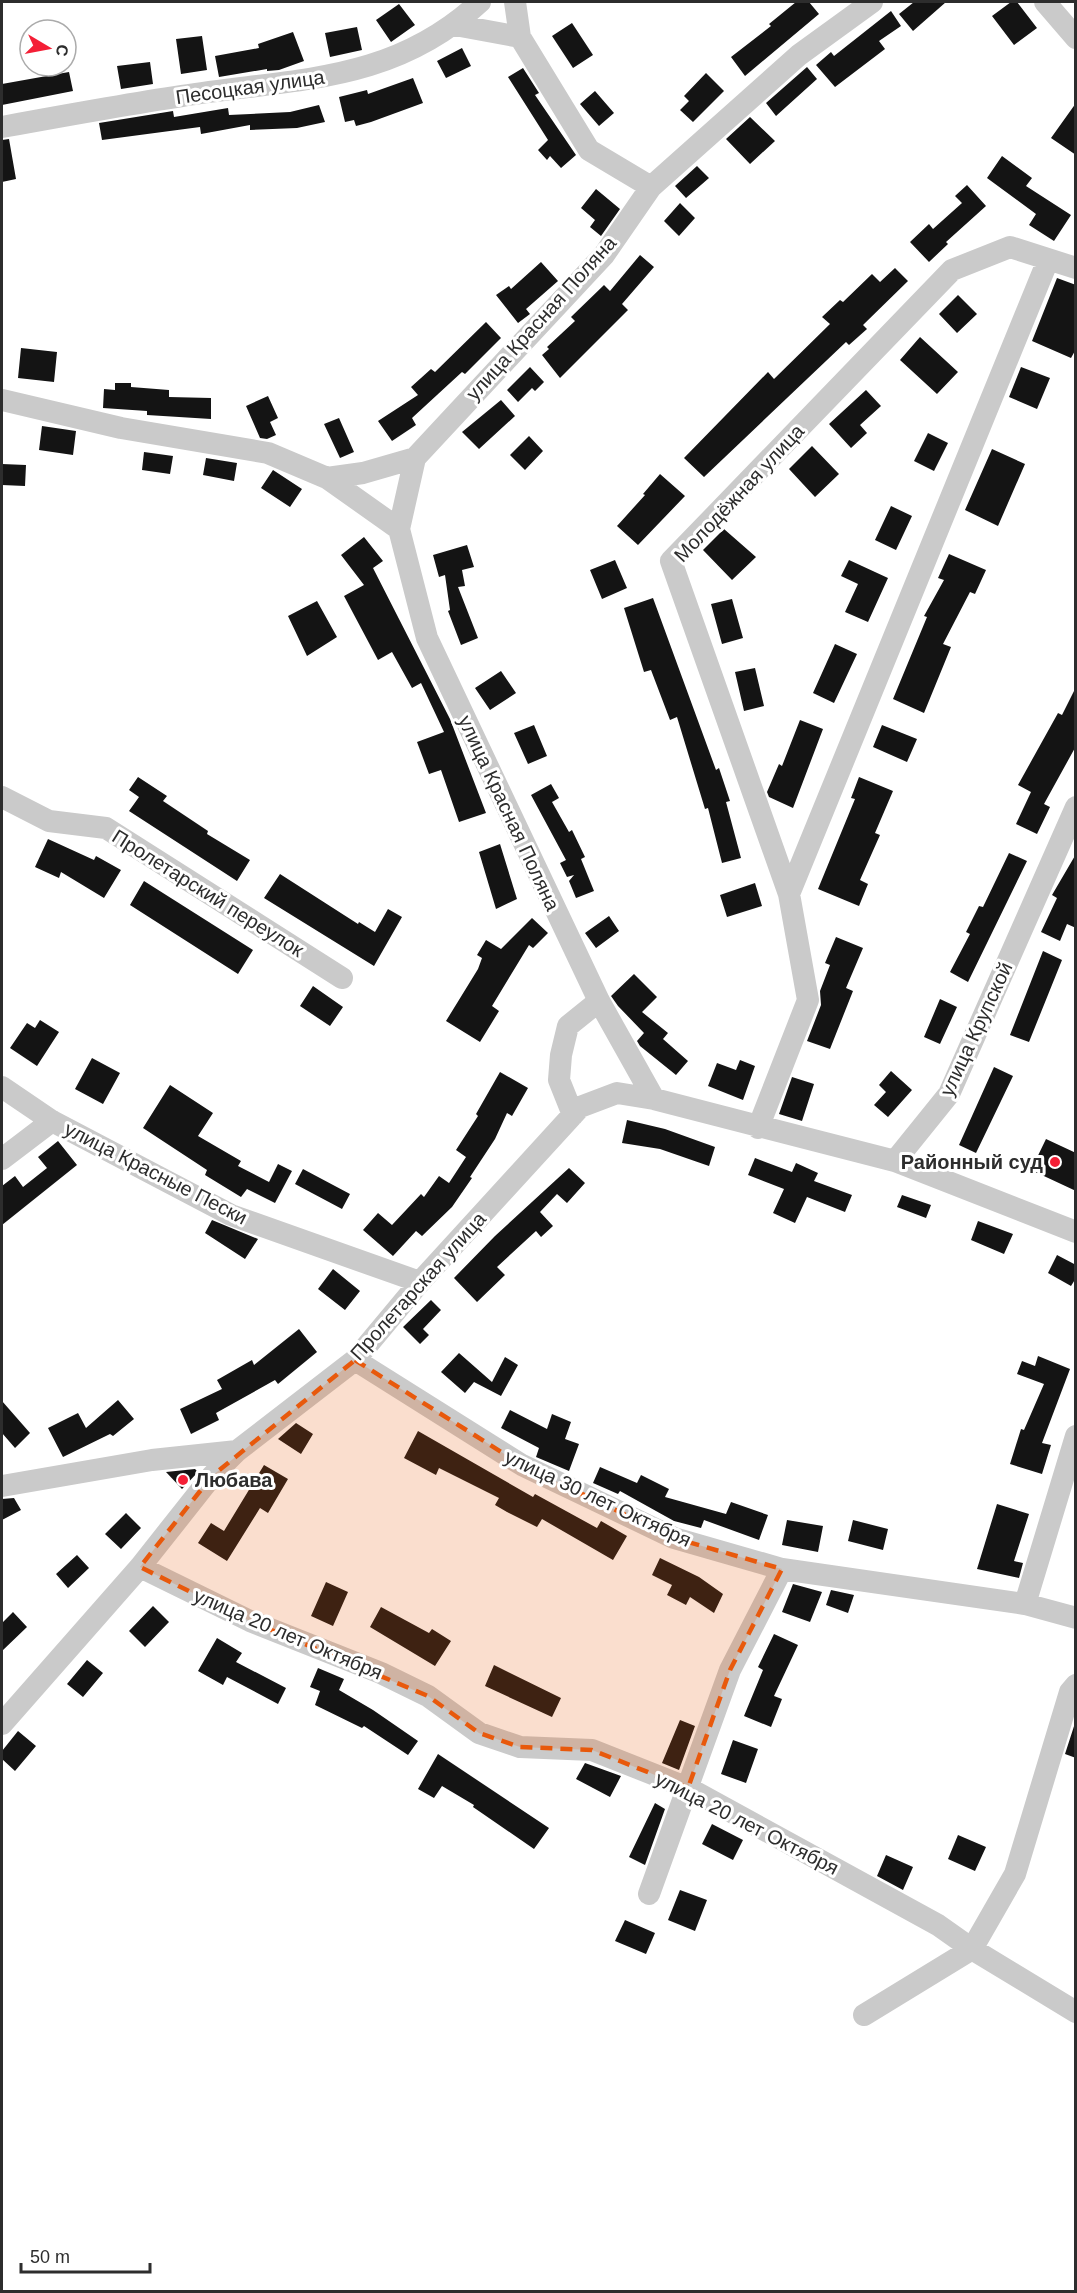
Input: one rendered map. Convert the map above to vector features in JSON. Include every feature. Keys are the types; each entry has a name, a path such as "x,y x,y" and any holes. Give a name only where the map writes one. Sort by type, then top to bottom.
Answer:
{"street":[{"name":"Песоцкая улица","path":"2,127 182,96 314,80 358,70 415,49 455,25 480,2"},
{"path":"516,2 520,37 589,150 651,187"},
{"name":"улица Красная Поляна","path":"415,458 603,255 651,187 799,55 872,2"},
{"path":"1045,2 1076,38"},
{"path":"455,25 520,37"},
{"name":"Молодёжная улица","path":"758,1128 808,1000 789,894 671,561 952,270 1010,247 1076,268"},
{"path":"789,894 1048,260"},
{"path":"2,400 121,428 268,453 327,478 399,529 415,458 363,473 327,478"},
{"name":"улица Красная Поляна","path":"399,529 427,638 599,1001 654,1099"},
{"name":"Пролетарский переулок","path":"2,797 50,821 105,828 342,978"},
{"name":"улица Крупской","path":"895,1161 949,1094 1076,807"},
{"path":"573,1115 559,1080 561,1055 568,1026 599,1001"},
{"name":"улица Красные Пески","path":"2,1087 52,1121 231,1215 420,1282"},
{"name":"Пролетарская улица","path":"2,1724 140,1567 212,1476 237,1451 354,1360 420,1282 580,1107 617,1093 654,1099 758,1128"},
{"path":"2,1159 52,1121"},
{"path":"758,1128 895,1161 1076,1232"},
{"name":"улица 30 лет Октября","path":"354,1360 522,1465 674,1538 782,1569 1025,1604 1076,1618"},
{"path":"1025,1604 1076,1436"},
{"path":"2,1486 152,1460 237,1451"},
{"name":"улица 20 лет Октября","path":"140,1567 250,1621 381,1673 428,1696 479,1733 520,1747 592,1750 688,1788 938,1925 972,1949 1076,2012"},
{"path":"649,1894 729,1670 782,1569"},
{"path":"864,2015 972,1949 1015,1874 1070,1692 1076,1685"}],"highlighted area":[{"path":"355,1360 522,1465 674,1538 782,1569 730,1670 688,1788 592,1750 520,1747 479,1733 428,1696 250,1621 140,1567 212,1476"}],"building":[{"path":"796,2 809,2 819,14 745,76 731,57 771,26 769,24"},
{"path":"914,2 946,2 913,31 899,14"},
{"path":"1011,2 1017,2 1037,28 1014,45 992,16"},
{"path":"399,4 415,25 391,42 376,20"},
{"path":"891,11 901,26 879,41 885,49 835,87 816,65 831,52 834,56"},
{"path":"572,23 593,55 573,68 552,36"},
{"path":"357,27 362,50 330,57 325,33"},
{"path":"293,32 304,61 279,70 267,71 267,69 219,77 215,56 259,48 258,44"},
{"path":"202,36 207,70 181,74 176,39"},
{"path":"462,48 471,66 446,78 437,61"},
{"path":"150,62 153,84 121,89 117,66"},
{"path":"807,67 817,79 776,116 766,103"},
{"path":"523,68 539,93 535,95 576,155 561,168 550,156 547,160 538,150 548,140 508,77"},
{"path":"706,73 724,91 693,122 680,110 689,101 684,96"},
{"path":"36,78 70,78 73,91 2,105 2,84"},
{"path":"413,78 423,103 356,126 354,120 345,122 339,97 367,90 368,94"},
{"path":"595,91 614,113 599,126 580,104"},
{"path":"1076,103 1076,155 1051,138"},
{"path":"319,105 325,122 297,128 250,130 250,125 201,134 200,127 102,140 99,123 173,111 174,117 228,108 229,115 290,112"},
{"path":"750,117 775,141 750,164 726,139"},
{"path":"9,139 16,179 2,182 2,140"},
{"path":"1002,156 1032,178 1026,186 1071,215 1054,241 1029,225 1036,214 987,178"},
{"path":"697,166 709,178 686,198 675,186"},
{"path":"967,185 986,206 946,242 948,244 929,262 910,242 929,224 933,229 962,203 955,196"},
{"path":"596,189 620,209 601,236 590,227 595,220 581,208"},
{"path":"680,203 695,218 679,236 664,221"},
{"path":"640,255 654,267 622,304 628,310 560,378 542,355 549,349 547,347 575,321 571,317 604,285 610,291"},
{"path":"541,262 558,281 526,309 530,314 518,323 496,295 509,286 511,289"},
{"path":"895,268 908,281 863,325 867,329 849,345 846,342 704,477 684,458 768,372 774,379 830,324 822,317 840,300 843,302 872,274 880,282"},
{"path":"1057,278 1076,285 1076,349 1071,358 1032,341"},
{"path":"958,295 977,314 957,333 939,314"},
{"path":"486,322 501,338 465,374 462,372 412,418 416,425 392,441 378,421 418,395 411,387 431,369 435,372"},
{"path":"920,337 958,372 937,394 900,360"},
{"path":"21,348 57,352 54,382 18,378"},
{"path":"530,367 544,382 535,391 532,388 518,402 507,390"},
{"path":"1021,367 1050,378 1037,409 1009,397"},
{"path":"115,383 131,383 131,387 169,390 169,397 211,398 211,419 147,415 147,411 103,408 104,389 115,390"},
{"path":"866,390 881,406 860,425 867,433 851,448 829,424"},
{"path":"268,396 278,418 270,422 276,435 267,439 260,438 246,406"},
{"path":"501,400 515,416 479,449 462,432"},
{"path":"339,418 354,452 340,458 324,424"},
{"path":"42,426 76,431 73,455 39,450"},
{"path":"928,433 948,443 934,471 914,461"},
{"path":"529,436 543,451 525,470 510,455"},
{"path":"812,446 839,474 815,497 789,469"},
{"path":"992,449 1025,464 998,526 965,510"},
{"path":"144,452 173,456 170,474 142,470"},
{"path":"206,458 237,463 234,481 203,475"},
{"path":"2,464 26,465 25,486 2,485"},
{"path":"273,470 302,489 290,507 261,488"},
{"path":"660,474 685,496 638,545 617,526 645,495 643,494"},
{"path":"891,506 912,516 896,550 875,540"},
{"path":"724,529 756,557 732,580 703,550"},
{"path":"364,537 383,561 373,568 450,719 486,813 459,822 441,770 429,774 417,742 444,732 421,683 412,688 392,652 378,660 344,596 364,585 341,555"},
{"path":"467,545 474,567 462,570 465,586 458,587 478,638 461,645 448,611 450,610 445,575 439,577 433,555"},
{"path":"949,554 986,570 975,594 970,592 943,644 951,647 924,713 893,699 927,617 924,616 944,580 938,578"},
{"path":"615,560 627,588 602,599 590,570"},
{"path":"849,560 888,578 868,622 845,612 858,584 841,576"},
{"path":"653,598 716,770 719,768 730,801 726,802 741,858 722,863 708,808 705,809 677,717 670,720 651,670 644,672 624,608"},
{"path":"732,599 743,638 722,644 711,604"},
{"path":"317,601 337,637 307,656 288,616"},
{"path":"835,644 857,654 834,703 813,693"},
{"path":"755,668 764,706 744,711 735,672"},
{"path":"501,671 516,693 490,710 475,688"},
{"path":"1076,687 1076,746 1044,804 1050,807 1037,834 1016,824 1031,792 1018,785 1058,713 1062,715"},
{"path":"800,720 823,729 793,808 769,797 767,792 779,764 782,766"},
{"path":"534,725 547,756 528,764 514,733"},
{"path":"882,725 917,739 907,762 873,747"},
{"path":"138,777 167,796 163,801 208,831 207,834 250,860 237,881 129,811 139,797 129,790"},
{"path":"859,777 893,791 875,833 880,835 860,880 868,884 859,906 818,889 855,799 851,798"},
{"path":"551,784 559,798 552,802 569,832 572,830 585,857 581,859 594,891 576,898 569,881 574,875 567,877 560,863 566,860 531,795"},
{"path":"48,839 94,860 96,856 121,870 104,898 61,872 59,878 35,867"},
{"path":"500,844 517,899 496,909 479,852"},
{"path":"1009,853 1027,861 968,982 950,972 970,934 966,932 979,906 983,907"},
{"path":"1076,854 1076,928 1067,924 1060,941 1041,932 1057,898 1052,895"},
{"path":"280,874 358,924 359,922 375,932 388,909 402,917 374,966 264,898"},
{"path":"144,881 253,950 238,974 130,905"},
{"path":"755,883 762,906 727,917 720,895"},
{"path":"609,916 619,931 596,948 585,933"},
{"path":"532,918 548,933 533,948 529,945 492,1006 499,1011 480,1042 446,1021 478,969 482,958 477,955 486,940 501,949"},
{"path":"836,937 863,948 846,988 853,991 830,1049 807,1041 821,1005 820,991 830,965 825,963"},
{"path":"1043,951 1062,960 1029,1042 1010,1035"},
{"path":"634,974 657,997 642,1012 668,1033 663,1039 688,1061 676,1075 640,1046 637,1041 644,1033 611,996"},
{"path":"313,986 343,1007 330,1026 300,1006"},
{"path":"940,999 957,1007 940,1044 924,1037"},
{"path":"40,1020 59,1032 37,1066 10,1048 27,1023 35,1028"},
{"path":"92,1058 120,1073 103,1104 75,1089"},
{"path":"740,1060 755,1066 743,1100 708,1086 717,1063 736,1070"},
{"path":"994,1067 1013,1076 976,1153 959,1145"},
{"path":"891,1071 912,1090 888,1117 874,1105 886,1092 879,1085"},
{"path":"500,1072 528,1088 512,1116 507,1113 495,1139 452,1207 422,1236 416,1231 393,1256 363,1230 378,1213 392,1225 421,1194 424,1197 439,1176 449,1183 466,1157 456,1150 478,1116 476,1114"},
{"path":"792,1077 814,1084 802,1121 779,1114"},
{"path":"170,1085 213,1113 198,1136 241,1161 238,1166 269,1182 278,1164 292,1171 275,1203 247,1189 241,1197 205,1175 207,1170 143,1128"},
{"path":"627,1120 665,1129 715,1147 709,1166 660,1149 622,1143"},
{"name":"Районный суд","path":"1046,1139 1076,1153 1076,1191 1031,1170"},
{"path":"58,1141 77,1165 2,1225 2,1186 15,1176 23,1187 47,1168 38,1157"},
{"path":"755,1158 792,1172 796,1163 818,1173 814,1181 852,1195 845,1212 807,1197 795,1223 773,1213 784,1189 748,1175"},
{"path":"569,1168 585,1183 567,1203 557,1194 540,1212 553,1226 541,1237 536,1231 497,1267 505,1275 477,1302 454,1278 495,1236"},
{"path":"303,1169 350,1194 342,1209 295,1184"},
{"path":"902,1195 931,1205 926,1218 897,1207"},
{"path":"212,1220 258,1239 245,1259 205,1233"},
{"path":"978,1221 1013,1234 1004,1254 971,1240"},
{"path":"1057,1255 1076,1265 1076,1278 1071,1286 1048,1273"},
{"path":"333,1269 360,1291 345,1310 318,1289"},
{"path":"431,1300 441,1310 423,1329 429,1335 420,1344 403,1327"},
{"path":"299,1329 317,1352 278,1384 275,1380 216,1413 219,1420 191,1434 180,1409 222,1389 217,1380 252,1360 254,1365"},
{"path":"459,1353 492,1382 505,1357 518,1365 501,1396 474,1382 465,1393 441,1372"},
{"path":"1038,1356 1070,1369 1042,1443 1051,1445 1042,1474 1010,1464 1021,1429 1024,1430 1044,1384 1017,1374 1022,1361 1035,1366"},
{"path":"118,1400 134,1419 113,1436 110,1434 63,1457 48,1428 78,1413 86,1428"},
{"path":"2,1401 30,1433 15,1448 2,1433"},
{"path":"510,1410 547,1429 552,1414 571,1422 565,1439 579,1444 569,1471 536,1457 539,1448 501,1428"},
{"path":"296,1423 313,1434 301,1454 278,1439"},
{"path":"418,1431 533,1497 535,1494 597,1528 601,1521 627,1536 613,1560 542,1519 537,1527 507,1512 495,1505 499,1498 439,1468 436,1475 404,1458"},
{"path":"264,1465 288,1479 268,1513 260,1508 227,1561 198,1543 211,1523 224,1531"},
{"path":"600,1467 637,1483 641,1475 669,1489 665,1497 726,1514 731,1502 768,1515 759,1540 704,1520 701,1528 674,1521 620,1491 618,1494 593,1483"},
{"path":"195,1469 198,1472 182,1489 166,1472"},
{"path":"14,1498 21,1510 2,1520 2,1499"},
{"path":"997,1504 1029,1514 1014,1561 1023,1563 1019,1578 977,1569"},
{"path":"126,1513 141,1528 121,1549 105,1534"},
{"path":"787,1520 823,1526 818,1552 782,1545"},
{"path":"853,1520 888,1529 883,1550 848,1541"},
{"path":"77,1555 89,1568 68,1588 56,1574"},
{"path":"660,1558 699,1577 723,1594 714,1613 690,1597 686,1605 667,1595 672,1585 652,1575"},
{"path":"326,1582 348,1592 333,1626 311,1616"},
{"path":"793,1584 822,1592 810,1622 782,1612"},
{"path":"831,1590 854,1595 848,1613 826,1605"},
{"path":"153,1606 169,1622 145,1647 129,1631"},
{"path":"381,1607 429,1633 432,1629 451,1641 435,1666 370,1627"},
{"path":"13,1612 27,1627 2,1651 2,1623"},
{"path":"774,1634 798,1645 774,1696 782,1699 771,1727 744,1716 763,1670 758,1667"},
{"path":"217,1638 242,1653 236,1662 286,1688 278,1704 227,1677 223,1685 198,1671"},
{"path":"87,1660 103,1673 83,1697 67,1684"},
{"path":"494,1665 561,1698 552,1717 485,1686"},
{"path":"318,1668 344,1679 339,1690 418,1741 408,1755 364,1726 362,1728 315,1705 320,1691 310,1687"},
{"path":"680,1720 695,1726 679,1770 662,1763"},
{"path":"1076,1720 1076,1758 1065,1754"},
{"path":"18,1731 36,1746 15,1771 2,1759 2,1751"},
{"path":"733,1740 758,1749 746,1783 721,1774"},
{"path":"438,1754 549,1828 534,1849 473,1807 474,1805 442,1786 434,1798 418,1789"},
{"path":"585,1763 621,1776 610,1797 576,1779"},
{"path":"655,1803 665,1809 645,1865 629,1857"},
{"path":"712,1824 743,1840 733,1860 702,1844"},
{"path":"958,1835 986,1847 975,1871 948,1859"},
{"path":"886,1855 913,1867 903,1890 877,1876"},
{"path":"680,1890 707,1900 695,1931 668,1920"},
{"path":"625,1920 655,1933 646,1954 615,1941"}],"place":[{"name":"Районный суд","path":"1055,1162"},
{"name":"Любава","path":"183,1480"}]}
